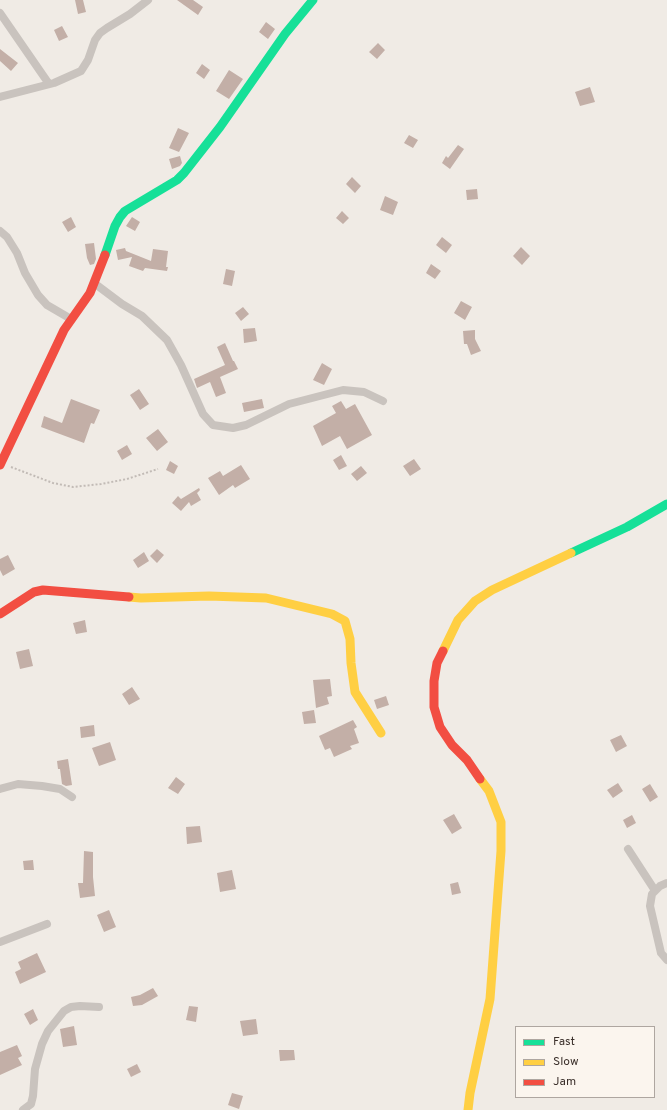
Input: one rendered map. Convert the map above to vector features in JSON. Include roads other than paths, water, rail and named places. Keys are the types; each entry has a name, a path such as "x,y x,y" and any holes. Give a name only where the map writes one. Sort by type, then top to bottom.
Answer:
{"street":[{"path":"0,97 49,84 81,71 88,60 95,40 100,33 130,14 148,0"},
{"path":"1,464 26,408 64,330 90,293 100,270 115,226 120,217 125,211 177,180 184,173 220,127 286,34 313,0"},
{"path":"0,13 49,84"},
{"path":"0,231 7,237 17,253 25,273 38,295 47,305 71,319"},
{"path":"94,283 122,304 142,316 167,340 181,365 203,414 213,425 233,428 246,425 288,404 343,390 364,392 383,401"},
{"path":"468,1110 470,1093 490,999 501,851 501,822 489,791 467,760 452,745 440,727 434,707 436,663 458,620 475,601 492,590 627,527 667,504"},
{"path":"0,614 34,592 43,590 141,598 209,596 266,598 332,614 345,622 350,639 351,663 355,692 381,733"},
{"path":"0,789 18,784 42,786 60,789 72,797"},
{"path":"628,849 654,889 656,889"},
{"path":"667,883 656,889 652,894 650,906 661,953 667,960"},
{"path":"0,942 47,924"},
{"path":"23,1110 31,1104 35,1069 42,1044 48,1031 64,1011 71,1007 99,1007"}]}
